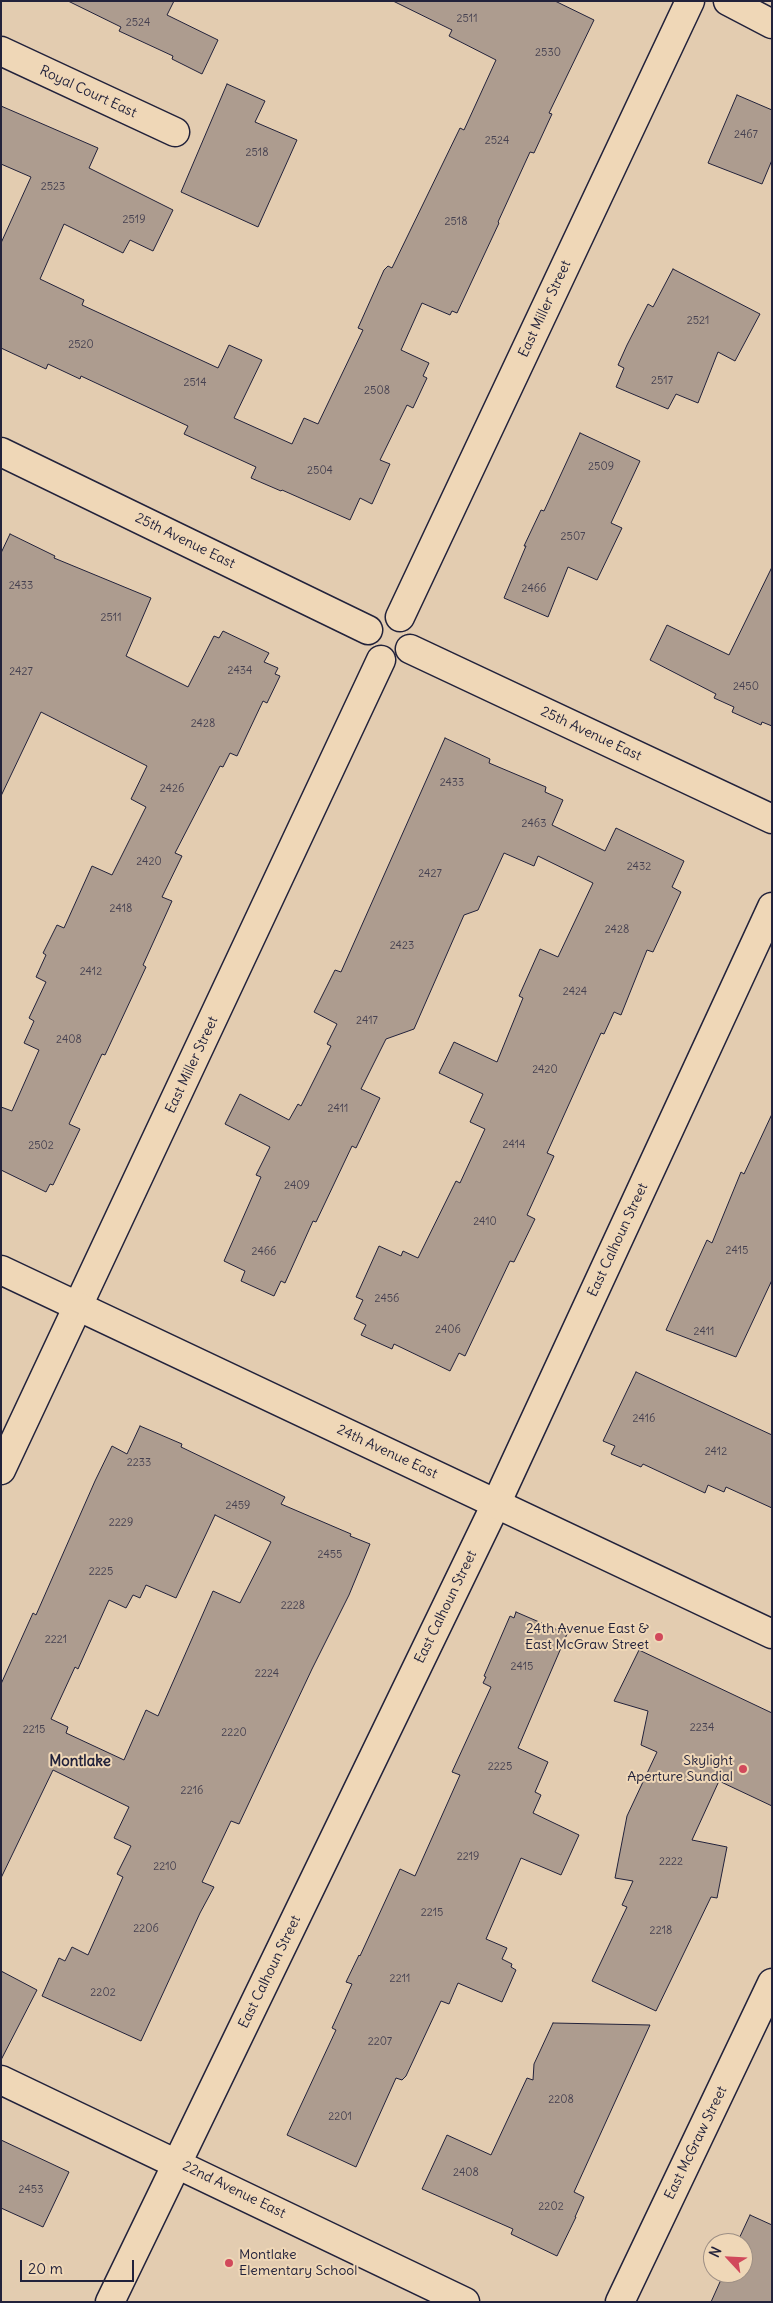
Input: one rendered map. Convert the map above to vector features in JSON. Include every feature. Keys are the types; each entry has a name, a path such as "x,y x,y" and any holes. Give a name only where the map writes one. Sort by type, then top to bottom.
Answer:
{"street":[{"name":"East Miller Street","path":"400,617 690,1"},
{"path":"728,1 772,24"},
{"name":"Royal Court East","path":"1,51 176,132"},
{"name":"25th Avenue East","path":"1,452 368,630"},
{"path":"381,616 400,617 408,623 411,630 413,638 410,650 394,661 381,660 367,646 366,639 370,625 381,616"},
{"name":"25th Avenue East","path":"410,650 772,819"},
{"name":"East Miller Street","path":"1,1470 381,660"},
{"name":"East Calhoun Street","path":"110,2302 496,1504 772,907"},
{"name":"24th Avenue East","path":"1,1270 772,1634"},
{"name":"East McGraw Street","path":"620,2302 772,1983"},
{"name":"22nd Avenue East","path":"1,2080 465,2302"}],"building":[{"path":"68,1 174,1 167,15 218,40 202,74 172,59 173,56 119,31 121,27"},
{"path":"393,1 555,1 594,20 549,113 552,114 534,153 530,152 457,313 452,311 450,315 422,303 401,350 429,363 423,376 427,378 413,408 407,405 380,460 390,464 372,504 360,498 350,520 281,491 251,478 256,467 184,434 188,426 81,376 80,379 48,364 46,369 1,348 1,243 31,177 1,164 1,106 98,148 89,168 173,210 153,251 130,240 123,253 64,224 40,279 84,300 82,305 218,368 229,345 262,360 234,418 292,444 304,418 318,424 363,330 358,328 384,270 388,266 392,268 460,128 464,130 496,60 449,36 452,30"},
{"path":"227,84 265,101 255,122 297,140 258,227 181,192"},
{"path":"737,95 772,110 772,160 762,184 708,163"},
{"path":"673,269 760,314 735,361 718,352 698,403 676,394 668,409 616,387 624,368 618,365 627,345 648,304 653,307"},
{"path":"580,433 640,461 611,523 622,528 597,580 568,567 548,617 504,598 526,546 524,546 541,510 544,511"},
{"path":"10,534 55,556 54,558 151,598 126,656 188,687 214,636 219,638 223,631 269,653 264,662 278,668 275,674 280,676 267,703 263,701 237,756 230,753 223,767 220,766 175,853 182,856 162,897 172,901 143,965 146,967 105,1055 102,1054 69,1124 80,1129 53,1185 50,1184 46,1192 1,1170 1,1107 12,1111 39,1050 24,1043 34,1021 29,1018 46,982 36,977 46,955 43,953 57,925 64,928 92,866 112,875 146,807 131,799 147,766 41,712 1,796 1,553"},
{"path":"772,567 772,726 762,722 761,725 732,712 734,707 714,698 716,694 650,660 667,625 729,655"},
{"path":"445,738 490,759 489,763 546,787 545,792 563,800 552,825 605,851 616,828 684,861 672,887 681,892 653,952 647,950 621,1015 614,1012 604,1034 601,1033 547,1153 554,1156 527,1215 535,1219 514,1262 510,1261 465,1356 459,1353 450,1371 394,1344 392,1349 361,1335 366,1325 354,1319 363,1300 356,1297 379,1246 401,1256 403,1251 418,1258 456,1181 460,1183 485,1129 470,1122 483,1094 439,1073 454,1042 497,1062 523,998 519,996 540,949 558,957 593,883 538,856 534,866 504,853 478,910 464,915 414,1029 386,1039 361,1089 380,1098 356,1148 352,1146 316,1222 313,1221 285,1283 281,1281 274,1296 241,1281 245,1271 224,1261 261,1177 256,1175 270,1147 225,1124 240,1094 289,1120 298,1104 301,1106 331,1046 327,1044 337,1024 314,1012 335,970 341,972"},
{"path":"772,1114 772,1280 736,1357 666,1330 707,1240 712,1243 741,1172 744,1174"},
{"path":"636,1372 772,1435 772,1508 726,1487 724,1492 708,1485 705,1493 643,1464 641,1467 611,1454 615,1446 603,1441"},
{"path":"140,1426 182,1444 181,1447 285,1497 281,1504 370,1544 349,1595 239,1824 231,1821 202,1882 214,1887 200,1913 141,2041 42,1996 59,1958 65,1961 72,1947 88,1955 123,1877 117,1874 131,1846 114,1838 129,1807 53,1770 1,1878 1,1684 33,1613 36,1615 112,1446 127,1454","holes":["215,1515 271,1542 240,1603 213,1591 158,1716 146,1710 124,1760 66,1733 68,1727 51,1719 75,1667 78,1669 109,1600 126,1608 133,1595 140,1598 146,1585 176,1598"]},
{"path":"516,1612 567,1634 518,1748 548,1762 535,1792 541,1795 533,1813 579,1835 561,1875 521,1858 486,1939 507,1948 502,1959 512,1964 511,1967 516,1970 502,2002 458,1983 449,2004 441,2001 406,2076 402,2080 396,2078 356,2167 287,2135 336,2030 332,2028 352,1984 346,1982 400,1869 415,1876 460,1775 452,1772 491,1687 483,1683 486,1677 484,1676 510,1616 514,1618"},
{"path":"639,1650 772,1713 772,1806 719,1781 692,1840 727,1847 717,1898 711,1897 656,2011 592,1981 627,1907 622,1905 633,1881 615,1878 627,1816 657,1752 641,1745 648,1711 614,1701"},
{"path":"1,1971 37,1990 1,2060"},
{"path":"553,2023 650,2025 574,2192 584,2197 557,2256 511,2234 513,2229 422,2189 447,2135 491,2155 527,2078 533,2080 534,2064"},
{"path":"1,2140 69,2172 43,2227 1,2208"},
{"path":"750,2215 772,2225 772,2302 711,2302 720,2283 753,2283 753,2233 742,2233"}],"place":[{"name":"24th Avenue East & East McGraw Street","path":"659,1637"},
{"name":"Skylight Aperture Sundial","path":"743,1769"},
{"name":"Montlake Elementary School","path":"229,2263"}],"district":[{"name":"Montlake","path":"80,1762"}]}
